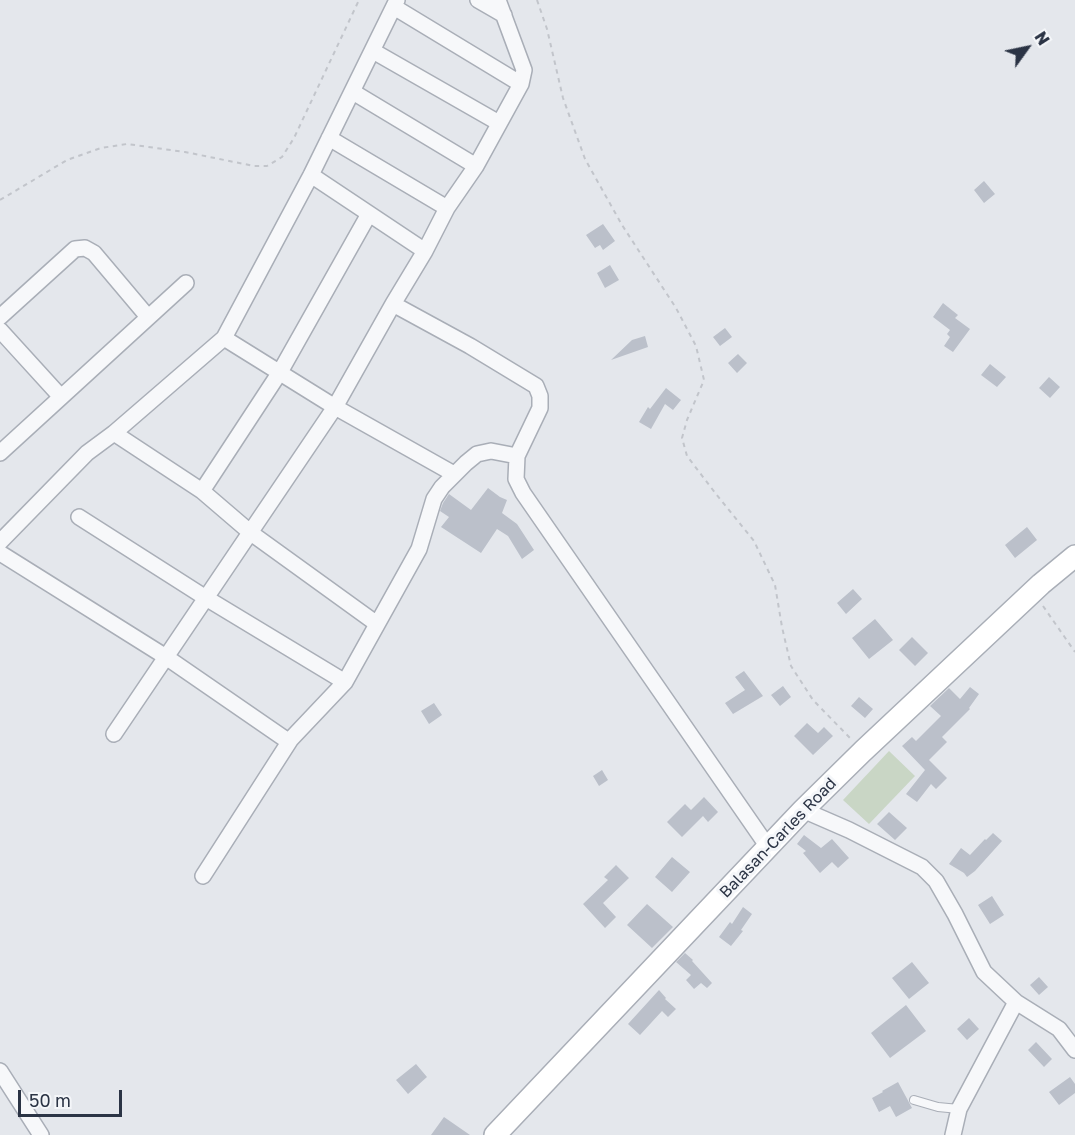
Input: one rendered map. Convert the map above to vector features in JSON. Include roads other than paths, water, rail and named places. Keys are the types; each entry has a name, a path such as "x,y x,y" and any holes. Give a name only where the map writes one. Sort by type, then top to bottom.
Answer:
{"main road":[{"name":"Balasan-Carles Road","path":"495,1135 803,810 862,751 1032,592 1075,556"}],"street":[{"path":"478,0 504,15"},
{"path":"114,734 335,407 425,251 447,208 476,166 521,84 524,70 498,0"},
{"path":"0,542 87,453 114,433 224,338 311,175 396,3 521,84"},
{"path":"373,51 499,123"},
{"path":"353,92 476,166"},
{"path":"329,138 447,208"},
{"path":"311,175 425,251"},
{"path":"202,491 280,372 369,214"},
{"path":"0,317 75,249 85,248 94,253 148,317"},
{"path":"0,453 186,283"},
{"path":"393,304 470,346 536,386 540,396 540,408 517,456 516,479 523,493 768,847"},
{"path":"0,330 61,397"},
{"path":"224,338 335,407 454,474"},
{"path":"114,433 202,491 251,533 377,624"},
{"path":"203,876 291,739 345,682 419,549 434,499 442,487 477,454 491,451 517,456"},
{"path":"79,517 206,598 345,682"},
{"path":"0,554 166,657 285,739 291,739"},
{"path":"803,810 849,830 922,867 936,881 984,972 1016,1002 1059,1029 1075,1050"},
{"path":"953,1135 959,1109 1016,1002"},
{"path":"0,1071 41,1135"}],"lane":[{"path":"914,1100 938,1107 959,1109"}]}
